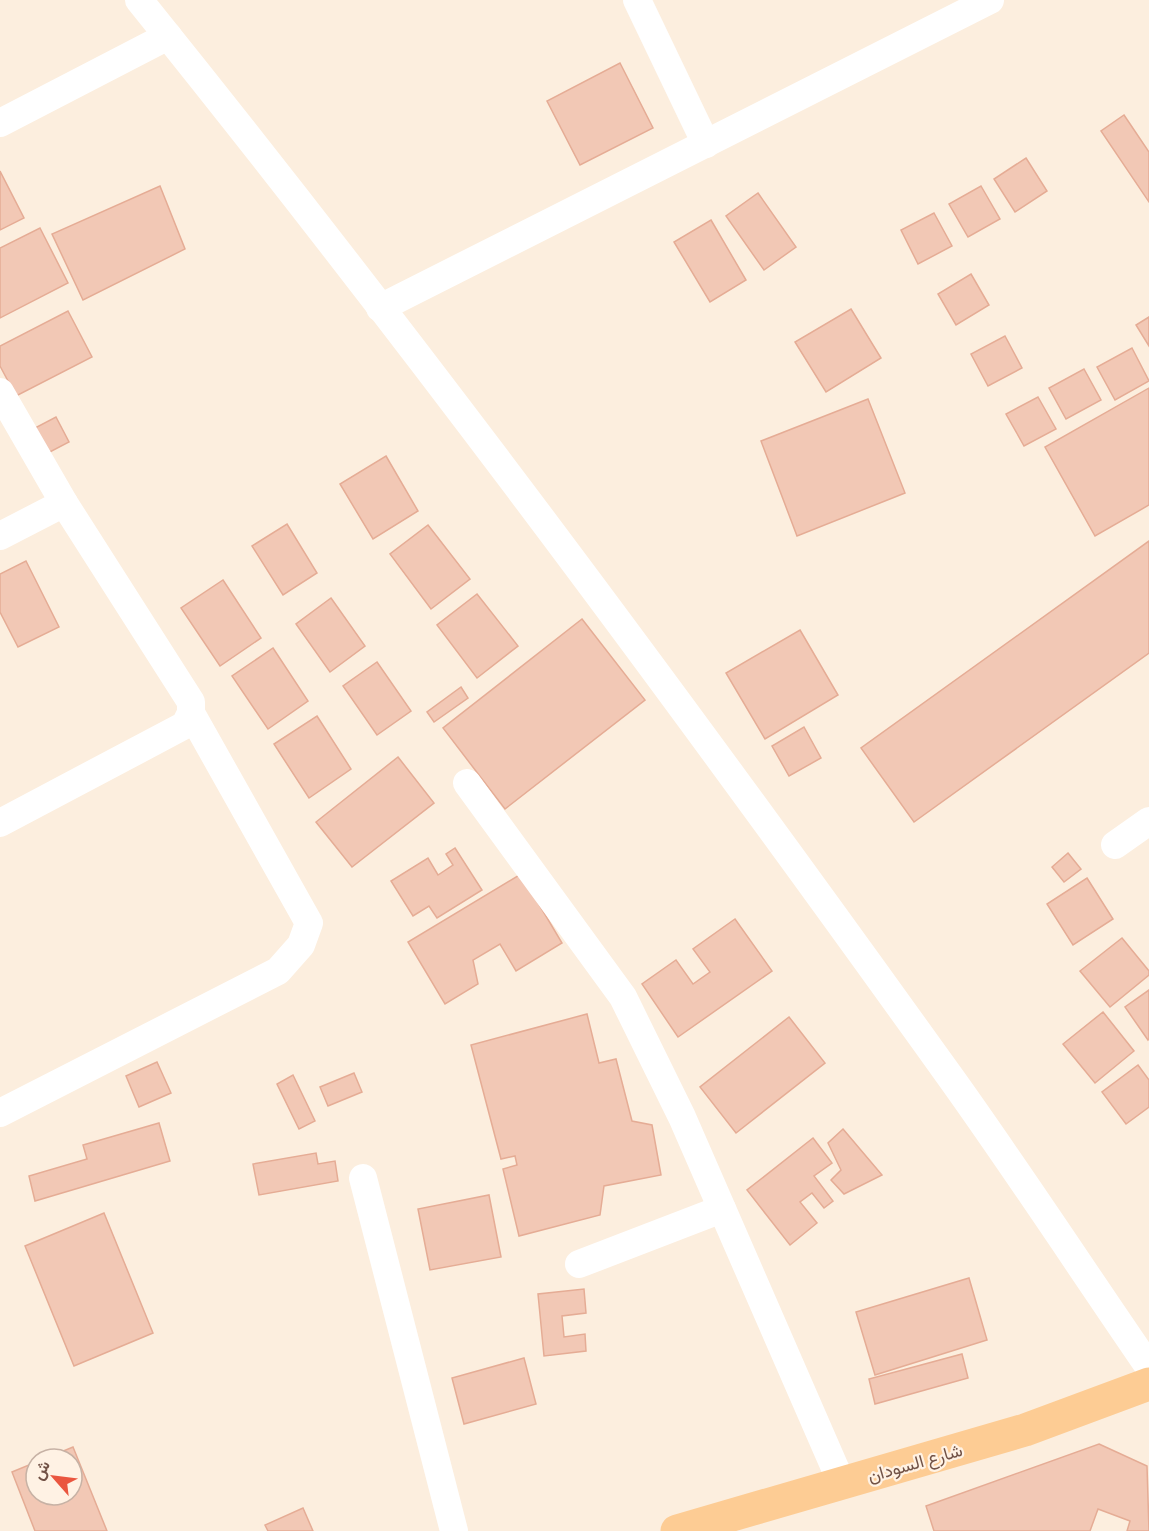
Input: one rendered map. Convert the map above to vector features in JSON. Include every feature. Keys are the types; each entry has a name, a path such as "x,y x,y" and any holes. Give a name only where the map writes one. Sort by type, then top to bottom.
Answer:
{"main road":[{"name":"شارع السودان","path":"677,1531 1025,1430 1149,1384"}],"street":[{"path":"139,0 380,308 614,618 953,1080 1149,1367"},
{"path":"637,0 705,144"},
{"path":"380,308 990,0"},
{"path":"0,123 168,36"},
{"path":"0,392 64,503 191,702 191,712 185,725 0,823"},
{"path":"0,536 64,503"},
{"path":"0,1113 278,971 301,945 309,923 191,712"},
{"path":"467,783 623,997 682,1117 842,1484"},
{"path":"1115,845 1149,821"},
{"path":"363,1178 454,1531"},
{"path":"579,1264 722,1209"}],"building":[{"path":"620,63 653,128 580,165 547,101"},
{"path":"1124,115 1149,152 1149,202 1101,131"},
{"path":"1026,158 1047,191 1015,212 994,179"},
{"path":"0,171 24,218 0,230"},
{"path":"160,186 185,249 83,300 52,234"},
{"path":"981,186 1000,219 968,237 949,204"},
{"path":"758,193 796,247 764,270 726,216"},
{"path":"934,213 952,246 918,264 901,230"},
{"path":"711,220 746,280 710,302 674,242"},
{"path":"40,228 68,283 0,318 0,248"},
{"path":"971,274 989,305 956,325 938,294"},
{"path":"851,309 881,358 826,392 795,342"},
{"path":"68,311 92,357 16,396 0,366 0,346"},
{"path":"1149,317 1149,346 1136,325"},
{"path":"1005,336 1022,368 988,386 971,354"},
{"path":"1132,348 1149,381 1115,400 1097,367"},
{"path":"1084,369 1101,400 1066,419 1049,388"},
{"path":"1149,388 1149,505 1095,536 1045,447"},
{"path":"1038,397 1056,429 1024,446 1006,414"},
{"path":"868,399 905,493 797,536 761,441"},
{"path":"56,417 69,442 46,454 33,429"},
{"path":"386,456 418,511 373,539 340,484"},
{"path":"287,524 317,573 283,595 252,546"},
{"path":"428,525 470,579 431,609 390,554"},
{"path":"1149,541 1149,653 914,822 861,748"},
{"path":"26,561 59,627 18,647 0,612 0,574"},
{"path":"223,580 261,638 220,666 181,608"},
{"path":"477,594 518,646 477,678 437,625"},
{"path":"331,598 365,646 330,672 296,624"},
{"path":"582,619 645,700 505,809 443,728"},
{"path":"800,630 838,695 765,739 726,673"},
{"path":"273,648 308,701 268,729 232,676"},
{"path":"377,662 411,711 377,735 343,686"},
{"path":"461,687 468,698 434,722 427,712"},
{"path":"317,716 351,769 309,798 274,744"},
{"path":"804,727 821,758 789,776 772,746"},
{"path":"398,757 434,803 352,867 316,822"},
{"path":"455,848 482,890 437,918 429,906 413,916 391,881 428,858 438,875 453,865 446,854"},
{"path":"1068,853 1081,869 1064,882 1052,867"},
{"path":"521,874 562,943 516,971 500,944 473,960 478,984 445,1004 408,942"},
{"path":"1087,878 1113,919 1073,945 1047,904"},
{"path":"735,919 772,971 678,1037 642,984 676,960 693,984 710,972 693,949"},
{"path":"1122,938 1149,971 1149,975 1110,1007 1080,971"},
{"path":"1149,990 1149,1039 1148,1040 1125,1007"},
{"path":"1103,1012 1134,1051 1095,1083 1063,1044"},
{"path":"587,1014 599,1063 616,1059 632,1121 652,1125 661,1175 604,1186 600,1215 519,1236 503,1169 517,1165 515,1156 501,1159 471,1045"},
{"path":"789,1017 825,1063 736,1133 700,1087"},
{"path":"157,1062 171,1093 139,1107 126,1076"},
{"path":"1138,1065 1149,1080 1149,1107 1126,1124 1102,1092"},
{"path":"354,1073 362,1092 328,1106 320,1087"},
{"path":"293,1075 315,1121 299,1129 277,1084"},
{"path":"159,1123 170,1161 35,1201 29,1176 87,1159 83,1145"},
{"path":"843,1129 882,1175 844,1194 831,1180 841,1170 828,1143"},
{"path":"813,1138 832,1163 814,1176 833,1201 824,1208 812,1193 800,1202 817,1223 790,1245 747,1190"},
{"path":"316,1153 318,1164 335,1161 338,1181 259,1195 253,1164"},
{"path":"489,1195 501,1257 430,1270 418,1209"},
{"path":"104,1213 153,1333 74,1366 25,1246"},
{"path":"969,1278 987,1340 875,1375 856,1312"},
{"path":"584,1289 586,1313 562,1316 564,1337 585,1334 586,1351 544,1356 538,1294"},
{"path":"962,1354 968,1378 875,1404 869,1379"},
{"path":"524,1358 536,1404 464,1424 452,1378"},
{"path":"1099,1444 1147,1466 1149,1531 1127,1531 1130,1521 1098,1509 1090,1531 934,1531 926,1506"},
{"path":"24,1467 24,1503 12,1472"},
{"path":"84,1474 107,1531 35,1531 26,1507 84,1507"},
{"path":"303,1508 313,1531 268,1531 265,1525"}]}
